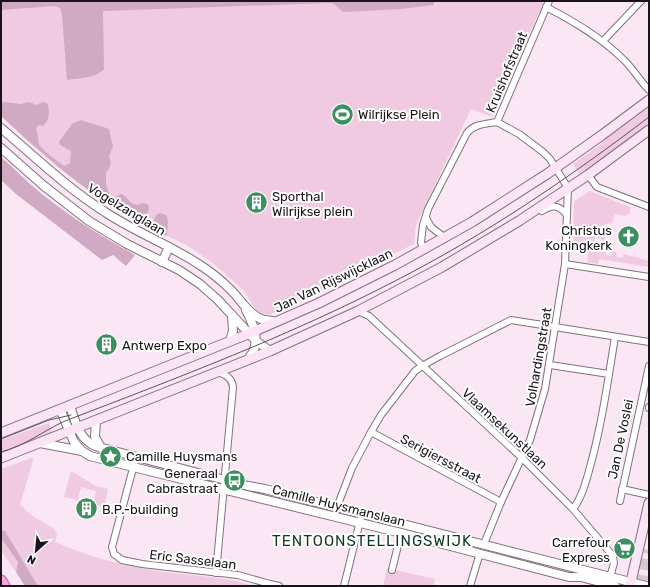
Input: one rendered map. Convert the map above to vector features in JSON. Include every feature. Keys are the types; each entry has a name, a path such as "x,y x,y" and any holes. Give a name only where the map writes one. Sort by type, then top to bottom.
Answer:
{"highway":[{"path":"1,581 4,586"}],"main road":[{"name":"Jan Van Rijswijcklaan","path":"1,433 252,332 342,292 423,250 472,222 556,168 649,100"},
{"path":"1,458 270,351 358,311 442,267 532,213 588,175 649,130"},
{"path":"630,584 649,503"}],"street":[{"path":"603,41 641,1"},
{"path":"547,4 603,41 624,61 649,90"},
{"name":"Kruishofstraat","path":"423,250 421,242 423,225 428,209 466,133 476,125 497,122 547,4"},
{"path":"497,122 536,146 547,156 568,188"},
{"name":"Vogelzanglaan","path":"1,128 69,186 104,212 134,230 186,256 218,278 258,318 276,322"},
{"name":"Vogelzanglaan","path":"1,148 48,190 89,221 127,244 178,270 200,284 252,332"},
{"path":"588,175 597,187 649,207"},
{"name":"Volhardingstraat","path":"484,544 501,502 522,458 539,414 550,365 565,264 568,188"},
{"path":"532,213 537,214 547,207 555,206 561,208 567,215"},
{"path":"426,218 431,227 445,238"},
{"path":"162,262 169,248"},
{"path":"565,264 649,277"},
{"name":"Vogelzanglaan","path":"244,305 256,341 270,351"},
{"name":"Vlaamsekunstlaan","path":"358,311 369,316 522,458 573,510 613,556 614,563 610,583"},
{"path":"230,341 233,331 232,315"},
{"path":"337,507 352,468 381,415 415,371 422,366 511,320 649,342"},
{"path":"573,510 579,501 595,449 601,423 615,337"},
{"path":"248,360 256,341"},
{"path":"550,365 609,374"},
{"name":"Jan De Voslei","path":"620,501 646,396 649,366"},
{"path":"216,573 233,388 232,382 228,377 218,372"},
{"name":"Camille Huysmanslaan","path":"70,406 74,429 74,442 82,451 90,456 223,490 360,522 569,577 581,577 610,583 646,586"},
{"name":"Camille Huysmanslaan","path":"60,409 74,429 85,440 102,448 224,480 484,544 610,583"},
{"path":"96,420 95,437 102,448"},
{"name":"Serigiersstraat","path":"371,432 501,502"},
{"name":"Camille Huysmanslaan","path":"40,443 82,451"},
{"path":"133,467 136,457"},
{"name":"Eric Sasselaan","path":"133,467 112,548 114,554 122,560 142,564 238,576 279,586"},
{"name":"Jan De Voslei","path":"622,489 649,495"},
{"path":"344,586 362,513"},
{"path":"392,570 401,533"},
{"path":"470,586 480,553"}],"shaded area":[{"path":"1,1 544,1 492,117 471,109 416,225 414,244 269,315 256,310 244,291 214,264 188,246 153,229 89,189 1,115"},
{"path":"1,1 434,1 434,5 401,9 344,12 333,4 329,3 103,11 104,69 92,76 67,80 62,14 60,8 54,6 1,10"},
{"path":"29,102 37,105 43,102 47,103 49,112 47,121 43,126 39,125 36,128 39,144 50,156 65,166 70,163 71,151 60,145 59,142 72,124 81,120 109,129 113,147 109,156 111,163 106,172 106,184 110,196 114,198 121,194 130,202 135,204 148,204 149,210 146,217 147,221 153,223 156,215 160,213 166,215 168,221 167,234 165,236 121,212 65,173 1,116 1,103 21,104"},
{"path":"649,103 649,126 581,176 573,164 600,145 609,134"},
{"path":"1,157 35,188 68,214 135,255 126,266 113,255 102,260 16,194 1,180"},
{"path":"590,191 630,207 630,213 625,216 615,214 612,223 605,224 601,233 605,237 604,241 599,238 595,238 592,248 605,252 606,255 611,256 613,251 616,252 617,257 622,258 624,254 649,261 649,267 599,259 598,264 587,262 589,249 573,247 574,201"},
{"path":"49,423 53,435 1,455 1,440"},
{"path":"34,457 20,505 34,517 53,528 57,534 55,542 98,558 128,565 158,571 224,579 252,586 38,586 5,531 1,530 1,469"},
{"path":"141,461 218,480 217,485 140,465"},
{"path":"71,471 96,486 108,489 104,507 93,504 96,491 81,487 78,500 64,497"},
{"path":"235,484 356,515 354,519 233,489"},
{"path":"1,530 5,531 38,586 25,586 16,572 18,562 1,538"},
{"path":"1,538 18,562 16,572 1,551"},
{"path":"387,568 435,579 433,586 383,586"}],"tunnel":[{"path":"641,586 649,550"}],"tram line":[{"path":"1,452 18,446 65,421 232,356 274,338 395,281 461,245 526,205 619,140 649,117"},
{"path":"1,439 49,420 71,415"}],"place":[{"name":"Wilrijkse Plein","path":"342,114"},
{"name":"Sporthal Wilrijkse plein","path":"256,203"},
{"name":"Christus Koningkerk","path":"628,237"},
{"name":"Antwerp Expo","path":"106,345"},
{"name":"Camille Huysmans","path":"111,456"},
{"name":"Generaal Cabrastraat","path":"234,480"},
{"name":"B.P.-building","path":"86,509"},
{"name":"Carrefour Express","path":"625,549"}],"district":[{"name":"TENTOONSTELLINGSWIJK","path":"372,541"}]}
